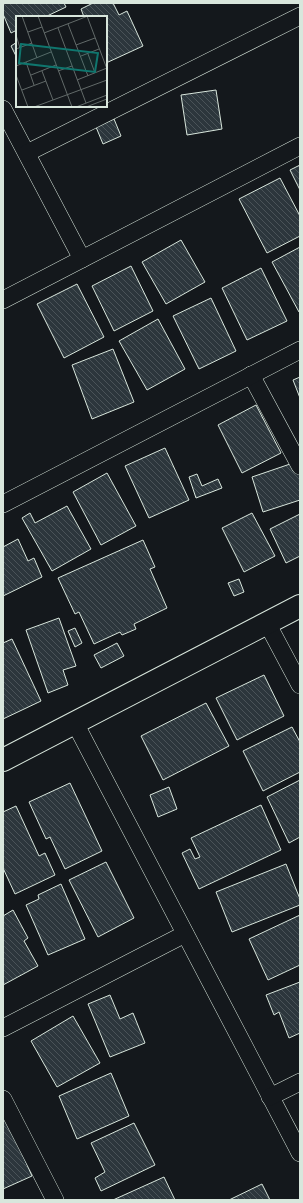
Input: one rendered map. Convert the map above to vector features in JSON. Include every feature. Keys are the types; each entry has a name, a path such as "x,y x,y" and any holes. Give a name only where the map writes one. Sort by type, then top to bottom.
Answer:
{"street":[{"path":"27,153 300,16"},
{"path":"3,109 82,259"},
{"path":"3,300 300,146"},
{"path":"3,504 300,350"},
{"path":"251,375 300,466"},
{"path":"3,760 300,606"},
{"path":"266,623 300,685"},
{"path":"75,723 300,1153"},
{"path":"3,1028 185,934"},
{"path":"270,1097 300,1082"},
{"path":"3,1099 55,1200"}],"building":[{"path":"3,3 64,3 66,7 47,16 16,16 16,30 11,33 3,14"},
{"path":"93,3 113,3 119,15 127,11 143,46 107,63 107,16 84,16 81,9"},
{"path":"16,43 16,56 11,46"},
{"path":"216,90 222,129 187,135 181,95"},
{"path":"114,119 121,136 103,144 96,127"},
{"path":"300,165 300,190 290,170"},
{"path":"280,178 300,216 300,236 267,253 239,199"},
{"path":"181,240 205,282 166,304 142,262"},
{"path":"300,247 300,312 299,312 272,262"},
{"path":"131,266 153,311 114,331 92,286"},
{"path":"261,268 287,321 247,340 222,288"},
{"path":"77,284 104,337 64,358 37,304"},
{"path":"211,298 236,351 199,369 173,316"},
{"path":"158,319 185,369 147,390 119,341"},
{"path":"113,349 134,402 92,419 72,365"},
{"path":"300,377 300,398 293,380"},
{"path":"256,405 281,453 242,473 218,425"},
{"path":"165,448 189,500 149,518 125,466"},
{"path":"296,462 300,474 300,500 263,512 252,477"},
{"path":"107,473 136,526 101,545 73,492"},
{"path":"197,474 202,486 218,479 222,488 196,498 189,477"},
{"path":"67,506 91,549 52,571 22,518 30,513 35,523"},
{"path":"252,513 275,556 244,572 222,528"},
{"path":"300,514 300,556 286,563 270,529"},
{"path":"18,539 28,561 34,558 42,577 3,596 3,547"},
{"path":"143,540 155,567 150,569 167,608 134,624 136,629 122,635 120,632 94,644 79,612 75,614 58,578"},
{"path":"239,579 244,592 234,596 228,583"},
{"path":"59,618 76,666 63,670 68,685 48,693 26,630"},
{"path":"75,628 82,643 75,647 68,631"},
{"path":"12,639 41,701 3,719 3,643"},
{"path":"117,643 124,656 101,668 94,655"},
{"path":"264,675 284,716 237,740 216,698"},
{"path":"206,703 229,746 163,780 141,736"},
{"path":"292,727 300,742 300,772 263,791 243,751"},
{"path":"300,780 300,837 289,843 267,797"},
{"path":"70,783 102,851 65,869 50,837 46,839 29,802"},
{"path":"169,787 177,809 158,817 150,795"},
{"path":"261,805 281,850 199,889 182,853 190,849 195,859 200,857 191,838"},
{"path":"16,806 39,856 45,853 55,875 15,894 3,868 3,812"},
{"path":"106,862 134,918 98,937 69,880"},
{"path":"286,864 300,899 300,905 232,932 216,892"},
{"path":"61,884 85,939 48,955 26,905 39,899 38,895"},
{"path":"13,910 28,938 24,941 38,966 3,985 3,916"},
{"path":"300,915 300,965 268,980 249,939"},
{"path":"300,982 300,1033 289,1038 279,1012 274,1015 266,995"},
{"path":"110,995 120,1019 133,1013 145,1043 110,1057 88,1004"},
{"path":"73,1016 100,1063 57,1087 31,1041"},
{"path":"111,1073 129,1116 77,1139 59,1096"},
{"path":"7,1119 32,1176 3,1189 3,1120"},
{"path":"134,1123 155,1165 101,1191 95,1178 105,1172 91,1143"},
{"path":"164,1177 175,1200 113,1200"},
{"path":"262,1184 270,1200 229,1200"}]}
